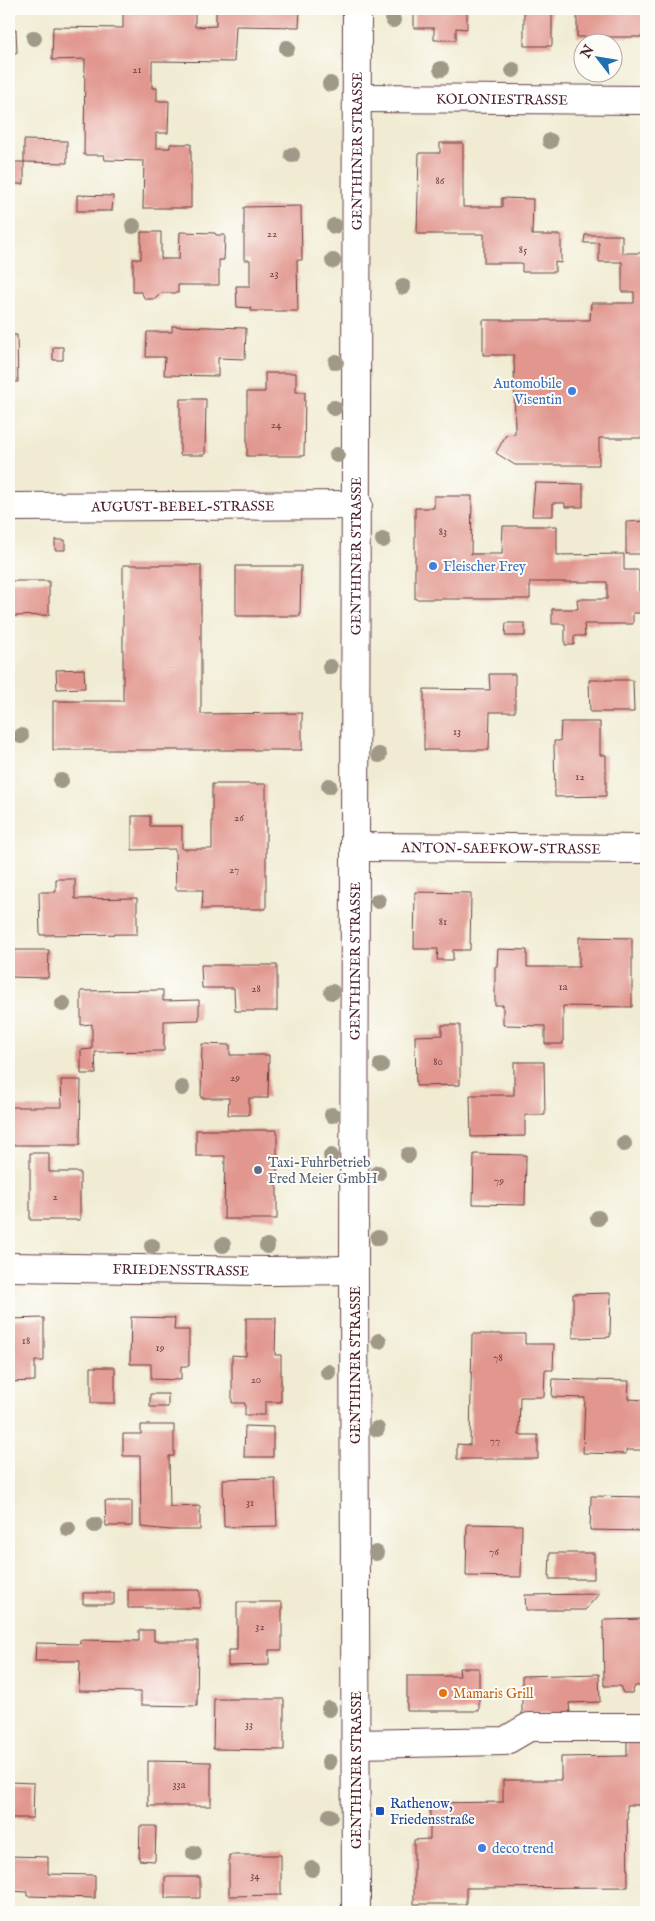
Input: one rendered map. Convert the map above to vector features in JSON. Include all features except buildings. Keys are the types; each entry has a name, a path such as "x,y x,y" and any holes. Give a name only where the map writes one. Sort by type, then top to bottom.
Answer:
{"main road":[{"name":"GENTHINER STRASSE","path":"356,1912 354,1270 358,505 357,9"},
{"name":"KOLONIESTRASSE","path":"358,98 646,100"},
{"name":"AUGUST-BEBEL-STRASSE","path":"9,507 358,505"},
{"name":"ANTON-SAEFKOW-STRASSE","path":"356,847 646,849"},
{"name":"FRIEDENSSTRASSE","path":"9,1267 268,1271 354,1270"},
{"path":"356,1744 505,1741 530,1727 646,1727"}],"place":[{"name":"Automobile Visentin","path":"572,391"},
{"name":"Fleischer Frey","path":"433,566"},
{"name":"Taxi-Fuhrbetrieb Fred Meier GmbH","path":"258,1170"},
{"name":"Mamaris Grill","path":"443,1693"},
{"name":"Rathenow, Friedensstraße","path":"380,1811"},
{"name":"deco trend","path":"482,1848"}]}
